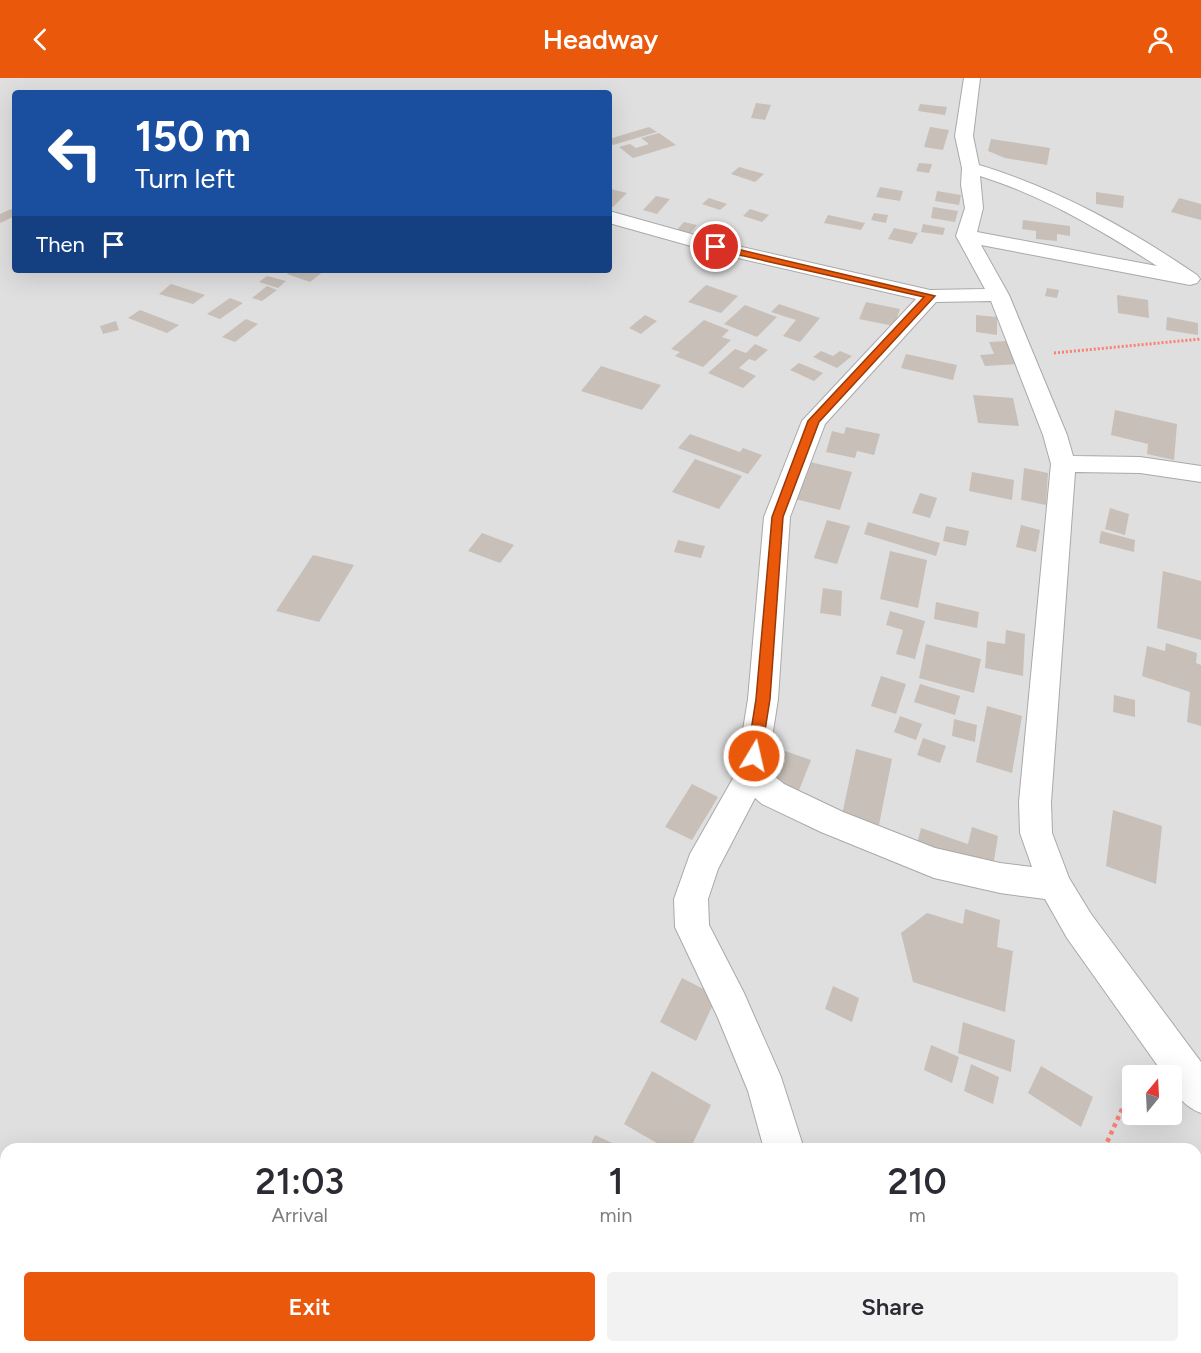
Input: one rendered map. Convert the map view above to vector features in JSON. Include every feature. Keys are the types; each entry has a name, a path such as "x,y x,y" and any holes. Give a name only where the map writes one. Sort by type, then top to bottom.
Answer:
{"street":[{"path":"972,78 964,136 971,168 970,185 974,208 966,236 999,295 1055,435 1063,464 1035,802 1036,833 1055,885 1079,926 1201,1094"},
{"path":"971,168 1030,187 1126,235 1195,281"},
{"path":"612,218 716,247 930,296 999,295"},
{"path":"966,236 1195,281"},
{"path":"782,1143 767,1091 731,1006 692,927 691,899 702,865 751,774 763,699 777,517 814,421 930,296"},
{"path":"1063,464 1140,465 1201,474"},
{"path":"751,774 773,794 832,822 934,863 1000,878 1055,885"}],"path":[{"path":"1023,354 1078,352 1201,339"},
{"path":"1107,1143 1122,1108"}],"shaded area":[{"path":"0,78 1201,78 1201,1143 0,1143"}],"building":[{"path":"756,103 771,105 765,120 751,118"},
{"path":"920,104 947,107 945,115 918,111"},
{"path":"649,127 657,132 613,145 612,138"},
{"path":"930,127 949,130 943,150 924,147"},
{"path":"659,133 676,145 633,158 619,147 630,144 636,148 649,144 641,138"},
{"path":"991,139 1050,148 1047,165 1005,158 988,151"},
{"path":"919,163 932,164 929,173 916,171"},
{"path":"739,167 764,174 755,182 731,174"},
{"path":"880,187 903,191 900,201 876,197"},
{"path":"612,189 627,193 613,207"},
{"path":"937,191 961,195 959,205 935,201"},
{"path":"1096,192 1124,196 1123,208 1096,204"},
{"path":"656,196 670,199 657,214 643,210"},
{"path":"709,198 727,204 720,210 702,204"},
{"path":"1179,198 1201,204 1201,220 1171,212"},
{"path":"933,207 958,211 955,222 931,218"},
{"path":"750,209 769,215 762,222 743,216"},
{"path":"12,210 12,217 0,223 0,214"},
{"path":"874,213 888,215 886,223 871,220"},
{"path":"828,215 865,223 861,230 824,223"},
{"path":"1023,220 1070,226 1070,236 1057,234 1057,241 1036,239 1036,231 1022,229"},
{"path":"684,222 697,225 689,235 675,232"},
{"path":"923,224 945,228 943,235 921,232"},
{"path":"894,228 918,233 912,244 888,239"},
{"path":"288,273 321,273 310,282 287,274"},
{"path":"267,276 286,281 278,288 259,282"},
{"path":"171,284 205,295 193,304 159,294"},
{"path":"706,285 738,296 721,313 688,302"},
{"path":"267,286 277,290 262,301 252,298"},
{"path":"1047,288 1059,290 1057,298 1045,296"},
{"path":"1117,295 1148,300 1149,318 1118,313"},
{"path":"230,298 243,303 220,319 207,314"},
{"path":"866,302 900,309 894,326 859,319"},
{"path":"779,304 820,318 800,342 783,336 796,320 771,312"},
{"path":"745,305 777,317 757,337 724,324"},
{"path":"140,310 179,325 167,333 128,318"},
{"path":"645,315 657,321 641,334 629,328"},
{"path":"976,315 997,317 997,335 976,332"},
{"path":"1167,317 1198,323 1198,335 1166,330"},
{"path":"246,319 258,324 235,342 222,337"},
{"path":"704,320 729,330 722,337 731,340 703,367 675,356 680,352 671,349"},
{"path":"116,321 119,330 103,334 100,326"},
{"path":"1007,341 1019,364 985,366 980,355 994,354 989,342"},
{"path":"755,344 768,350 755,361 749,359 739,368 756,376 743,388 708,373 735,349 746,353"},
{"path":"821,351 833,356 840,351 852,356 837,368 813,357"},
{"path":"906,354 957,365 953,380 901,368"},
{"path":"799,363 823,373 814,381 790,370"},
{"path":"601,366 661,385 642,410 581,391"},
{"path":"973,395 1013,398 1019,426 978,423"},
{"path":"1115,410 1177,424 1174,460 1147,454 1148,444 1111,435"},
{"path":"846,427 880,434 874,455 857,451 855,458 826,452 832,431 844,434"},
{"path":"690,434 740,452 743,448 762,455 748,474 678,448"},
{"path":"695,459 742,476 719,509 672,492"},
{"path":"810,462 852,472 840,510 787,497"},
{"path":"1024,468 1048,473 1046,505 1021,500"},
{"path":"972,472 1014,480 1012,500 969,491"},
{"path":"920,493 937,498 930,518 912,513"},
{"path":"1110,508 1129,514 1125,535 1105,529"},
{"path":"827,520 850,526 837,564 814,558"},
{"path":"868,522 940,543 936,556 864,534"},
{"path":"1021,525 1040,530 1036,552 1016,547"},
{"path":"946,526 969,531 966,546 943,541"},
{"path":"1101,531 1135,540 1134,552 1099,543"},
{"path":"482,533 514,545 500,563 468,551"},
{"path":"678,540 705,546 701,558 674,552"},
{"path":"890,551 927,560 918,608 880,599"},
{"path":"313,555 354,565 319,622 276,611"},
{"path":"1163,571 1201,581 1201,640 1157,628"},
{"path":"823,588 842,591 841,616 820,613"},
{"path":"936,602 979,612 977,628 934,619"},
{"path":"890,611 925,621 915,659 896,654 903,630 886,625"},
{"path":"1006,630 1025,634 1023,676 985,668 987,641 1005,644"},
{"path":"1166,643 1197,653 1196,663 1201,665 1201,726 1187,722 1190,692 1142,676 1147,646 1165,651"},
{"path":"926,644 981,659 974,693 919,678"},
{"path":"881,676 906,684 896,714 871,706"},
{"path":"920,684 960,696 955,715 914,702"},
{"path":"1114,695 1135,700 1135,717 1113,712"},
{"path":"987,706 1022,716 1012,773 976,762"},
{"path":"900,716 922,724 916,740 894,732"},
{"path":"954,719 977,725 975,742 952,736"},
{"path":"923,738 946,746 940,763 917,755"},
{"path":"856,749 892,759 879,825 842,815"},
{"path":"785,751 811,760 798,793 772,783"},
{"path":"692,784 718,797 692,840 665,827"},
{"path":"1113,810 1162,826 1156,884 1106,866"},
{"path":"972,827 998,836 992,873 916,848 921,828 968,844"},
{"path":"965,909 1000,920 997,947 1013,951 1005,1012 913,982 901,933 927,913 963,924"},
{"path":"682,978 717,996 696,1041 660,1022"},
{"path":"833,986 859,998 852,1022 825,1009"},
{"path":"963,1022 1015,1040 1011,1072 958,1053"},
{"path":"931,1045 959,1057 952,1083 924,1070"},
{"path":"971,1064 999,1077 993,1104 964,1091"},
{"path":"1041,1066 1093,1097 1081,1127 1028,1093"},
{"path":"652,1071 711,1105 693,1143 657,1143 624,1124"},
{"path":"595,1135 612,1143 592,1143"}],"route":[{"path":"716,247 930,296 814,421 777,517 763,699 754,756"}]}
